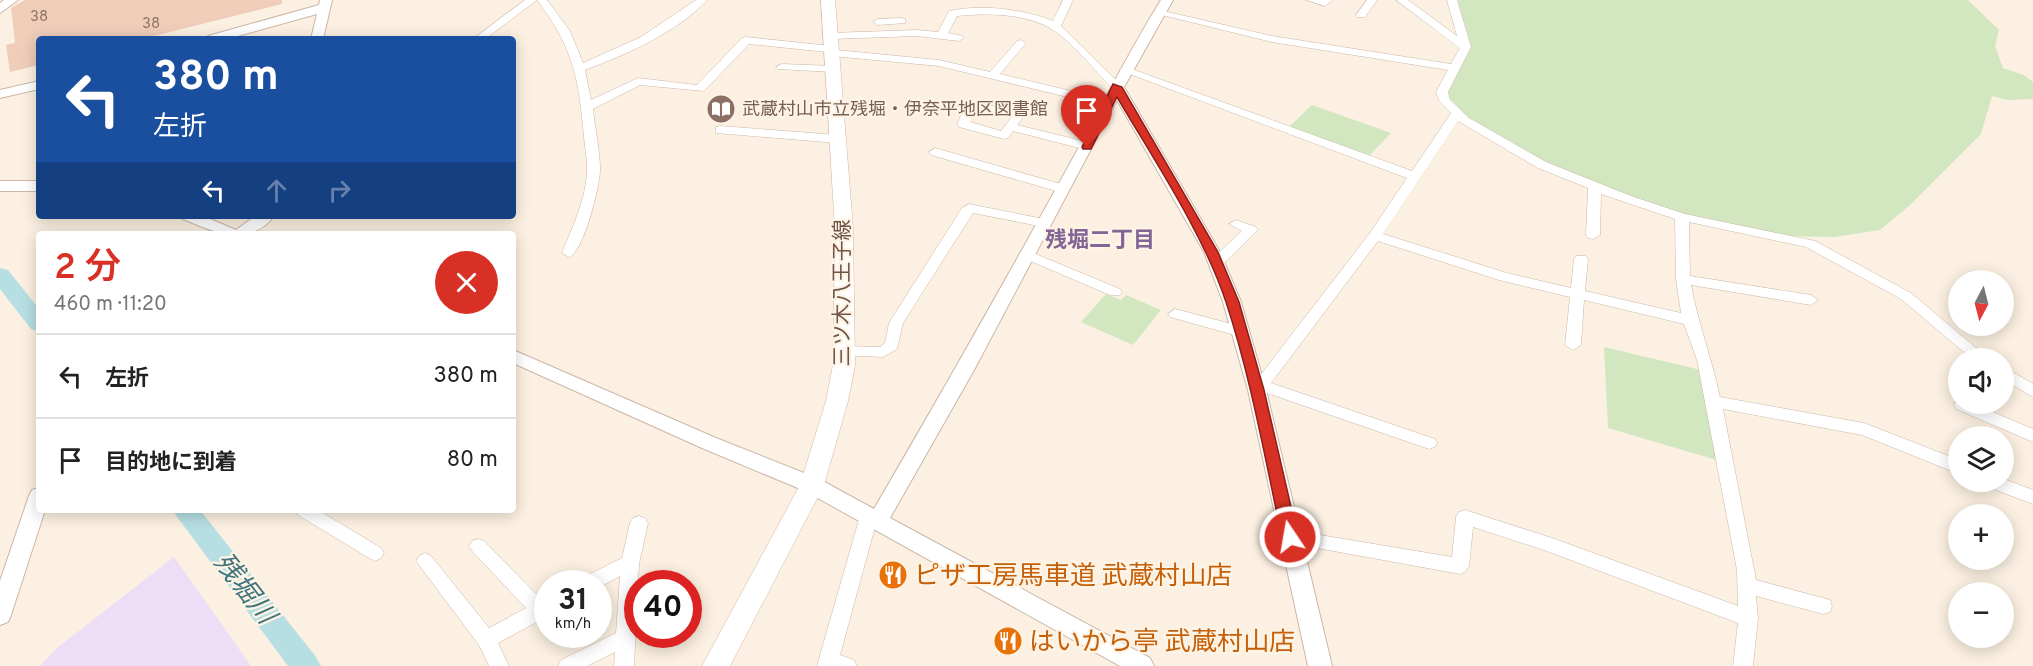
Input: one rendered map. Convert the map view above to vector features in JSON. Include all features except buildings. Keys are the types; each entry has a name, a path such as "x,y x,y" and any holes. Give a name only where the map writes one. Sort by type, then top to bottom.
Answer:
{"main road":[{"name":"三ツ木八王子線","path":"716,666 812,485 837,401 844,365 844,229 828,0"}],"street":[{"path":"0,9 12,0"},
{"path":"482,36 532,0"},
{"path":"542,0 556,13 581,68 587,107 593,177 581,226 569,253"},
{"path":"581,68 620,54 674,23 702,0"},
{"path":"1053,0 1067,1 1056,26"},
{"path":"1311,0 1325,3 1328,0"},
{"path":"1361,15 1371,0"},
{"path":"1401,0 1466,47"},
{"path":"1452,0 1466,47 1442,92 1445,101 1457,113 1522,156 1595,187 1682,217 1810,244 1906,296 1967,348"},
{"path":"223,36 324,4 318,36"},
{"path":"834,664 873,518 964,370 1087,147 1125,70 1163,7 1272,39 1454,68"},
{"path":"942,36 953,13 980,10 1016,15 1056,26 1113,95 1216,263 1242,332 1258,387 1320,666"},
{"path":"886,34 882,22 901,21"},
{"path":"782,67 886,34 917,33 959,38"},
{"path":"587,107 638,81 700,88 746,40 939,63 991,77 1026,79 1113,95"},
{"path":"991,77 1020,43"},
{"path":"1125,70 1415,177"},
{"path":"0,94 36,86"},
{"path":"1258,387 1375,236 1457,113"},
{"path":"1010,128 1087,147"},
{"path":"720,130 838,139"},
{"path":"935,152 1063,189"},
{"path":"0,186 36,186"},
{"path":"1593,235 1595,187"},
{"path":"844,351 883,352 892,345 896,323 969,208 1044,223"},
{"path":"1682,217 1683,279 1690,320 1703,352 1744,559 1748,618 1743,666"},
{"path":"196,219 225,231"},
{"path":"244,231 262,219"},
{"path":"1216,263 1251,230 1236,224"},
{"path":"1375,236 1504,277 1690,320"},
{"path":"1026,254 1114,292"},
{"path":"1573,345 1581,259"},
{"path":"1683,279 1810,300"},
{"path":"1175,314 1242,332"},
{"path":"516,357 709,443 812,485 1142,666"},
{"path":"2014,379 2033,391"},
{"path":"1258,387 1429,443"},
{"path":"1714,402 1864,429 1948,463"},
{"path":"1983,414 2033,436"},
{"path":"2014,490 2033,497"},
{"path":"0,615 36,505"},
{"path":"309,513 375,553"},
{"path":"1290,537 1460,566 1465,517 1549,544 1748,618"},
{"path":"630,570 639,523"},
{"path":"478,546 534,599"},
{"path":"425,561 486,639 499,666"},
{"path":"612,571 630,564"},
{"path":"1747,586 1823,606"},
{"path":"486,639 534,613"},
{"path":"568,666 618,641 624,641"},
{"path":"624,666 625,648"}],"shaded area":[{"path":"174,557 251,666 40,666 57,648"}],"green space":[{"path":"1458,0 1968,0 1999,30 1995,46 2003,68 2024,75 2033,82 2033,99 2007,100 1992,96 1981,134 1909,206 1880,230 1835,237 1774,236 1731,228 1609,193 1481,131 1442,90 1466,47"},
{"path":"1312,105 1391,133 1369,156 1289,127"},
{"path":"1106,294 1121,300 1126,295 1161,310 1133,345 1081,322"},
{"path":"1604,347 1701,370 1720,461 1608,428"}],"waterway":[{"name":"残堀川","path":"0,275 36,320"},
{"name":"残堀川","path":"187,513 306,666"}],"place":[{"name":"武蔵村山市立残堀・伊奈平地区図書館","path":"721,109"},
{"name":"ピザ工房馬車道 武蔵村山店","path":"893,575"},
{"name":"はいから亭 武蔵村山店","path":"1008,641"}],"district":[{"name":"残堀二丁目","path":"1100,239"}],"route":[{"path":"1087,147 1117,87 1212,252 1232,302 1257,390 1290,537"}]}
